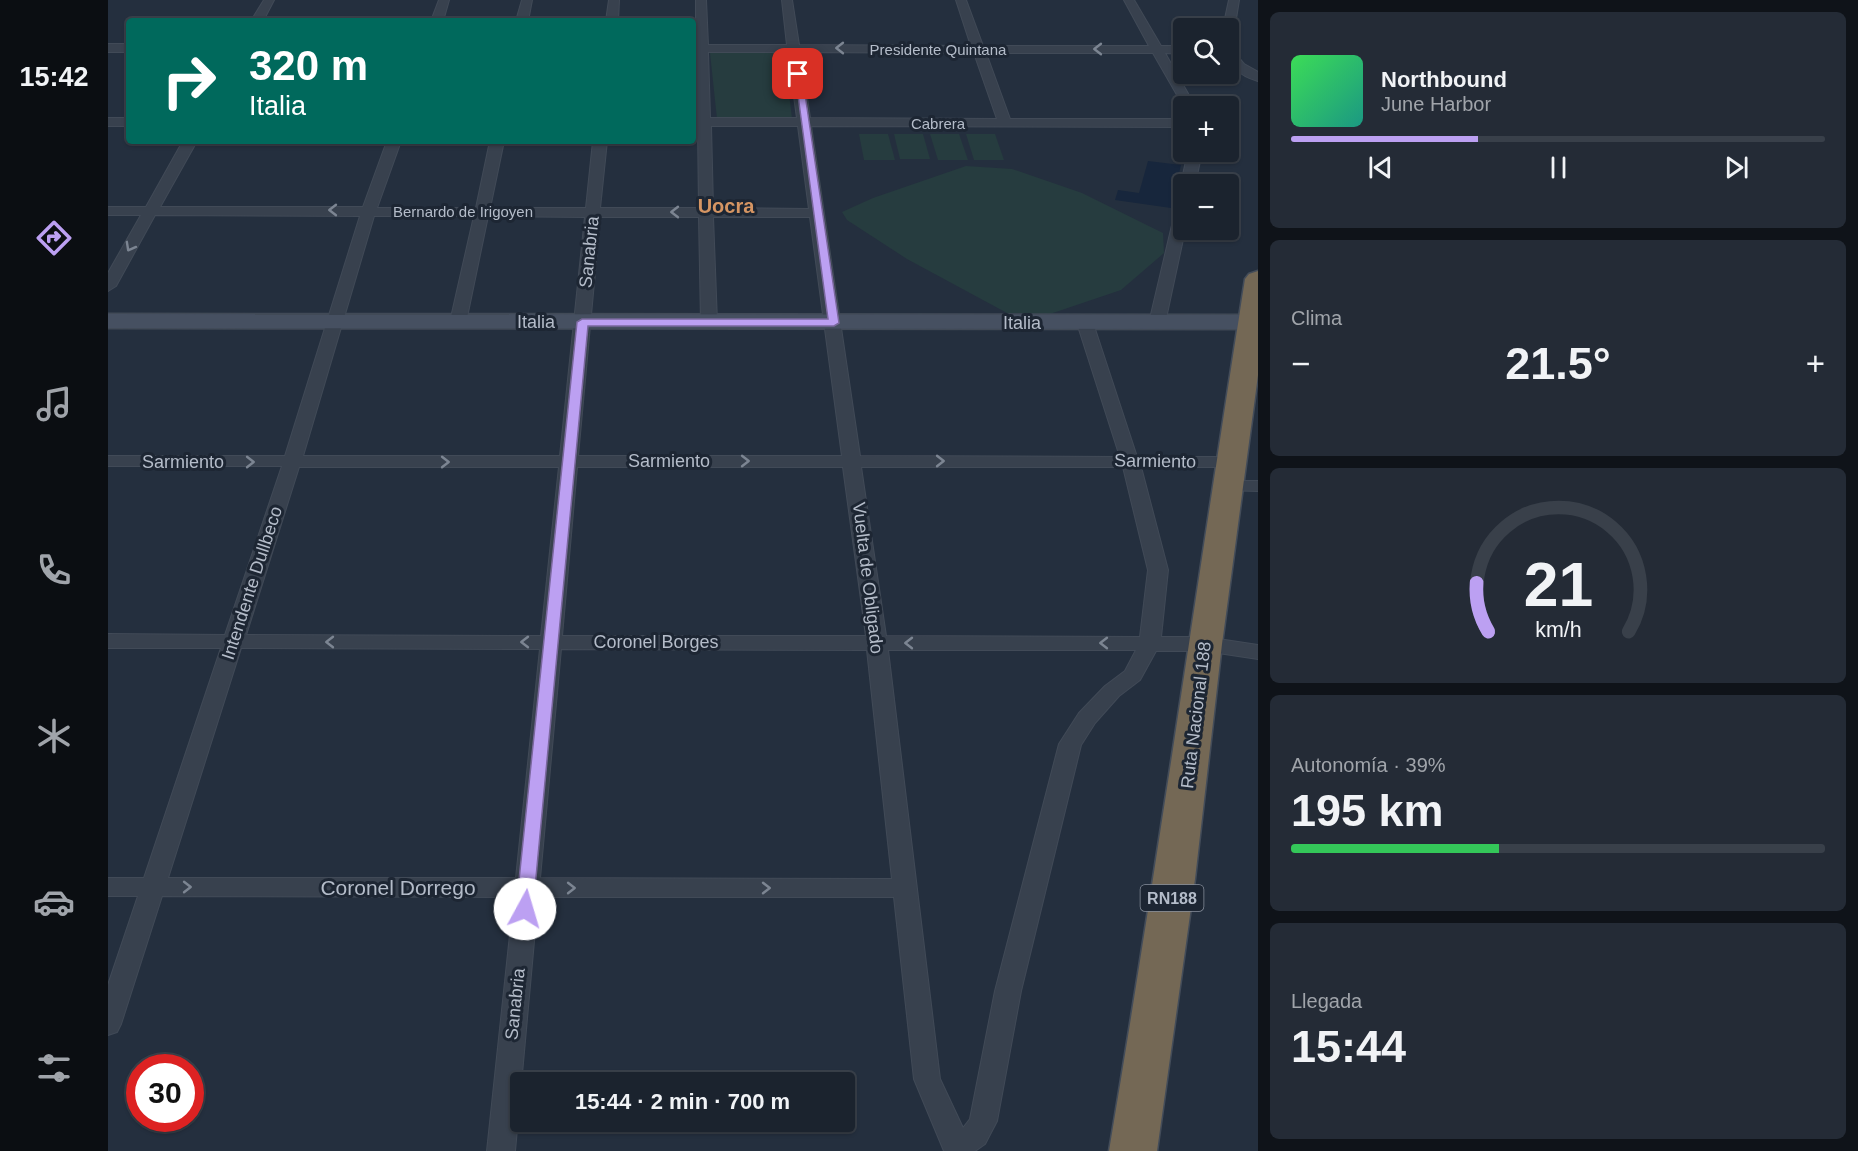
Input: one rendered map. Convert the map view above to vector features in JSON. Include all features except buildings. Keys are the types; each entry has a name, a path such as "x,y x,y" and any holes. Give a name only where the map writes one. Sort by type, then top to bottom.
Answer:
{"highway":[{"name":"Ruta Nacional 188","path":"1133,1151 1175,879 1228,474 1255,322 1258,279"}],"street":[{"path":"259,18 269,0"},
{"path":"439,18 444,0"},
{"path":"523,18 527,0"},
{"path":"612,18 614,0"},
{"path":"701,0 698,48 698,122 706,212 709,322"},
{"name":"Vuelta de Obligado","path":"787,0 877,643 903,888 927,1079 958,1149"},
{"path":"961,0 1005,123"},
{"path":"1129,0 1183,96"},
{"path":"1231,18 1234,0"},
{"path":"108,48 126,48"},
{"name":"Presidente Quintana","path":"698,48 1173,50"},
{"path":"1239,65 1248,73 1258,77"},
{"path":"108,122 126,122"},
{"name":"Cabrera","path":"698,122 1173,123"},
{"path":"108,286 188,144"},
{"name":"Intendente Dullbeco","path":"108,1024 292,462 369,210 393,144"},
{"path":"458,322 496,144"},
{"name":"Sanabria","path":"501,1151 600,144"},
{"name":"Bernardo de Irigoyen","path":"108,211 818,213"},
{"path":"1157,323 1176,240"},
{"name":"Italia","path":"108,321 1255,322"},
{"path":"958,1149 975,1135 983,1121 1008,991 1070,744 1095,709 1133,675 1150,643 1158,570 1130,460 1085,323"},
{"name":"Sarmiento","path":"108,461 1130,460 1228,474 1258,486"},
{"name":"Coronel Borges","path":"108,641 1150,643 1205,644 1258,652"},
{"name":"Coronel Dorrego","path":"108,887 903,888"}],"green space":[{"path":"784,52 792,118 717,119 710,53"},
{"path":"859,134 888,134 895,160 864,160"},
{"path":"894,134 923,134 930,159 900,159"},
{"path":"930,134 959,134 968,160 938,160"},
{"path":"966,134 995,134 1004,160 974,160"},
{"path":"966,166 1012,169 1082,193 1163,233 1164,253 1121,290 1050,314 1007,313 907,259 847,220 842,212 873,198"}],"water":[{"path":"1148,161 1181,165 1179,174 1173,174 1171,208 1115,200 1118,190 1139,193"}],"district":[{"name":"Uocra","path":"726,206"}],"route":[{"path":"525,909 582,322 834,323 798,74"}]}
